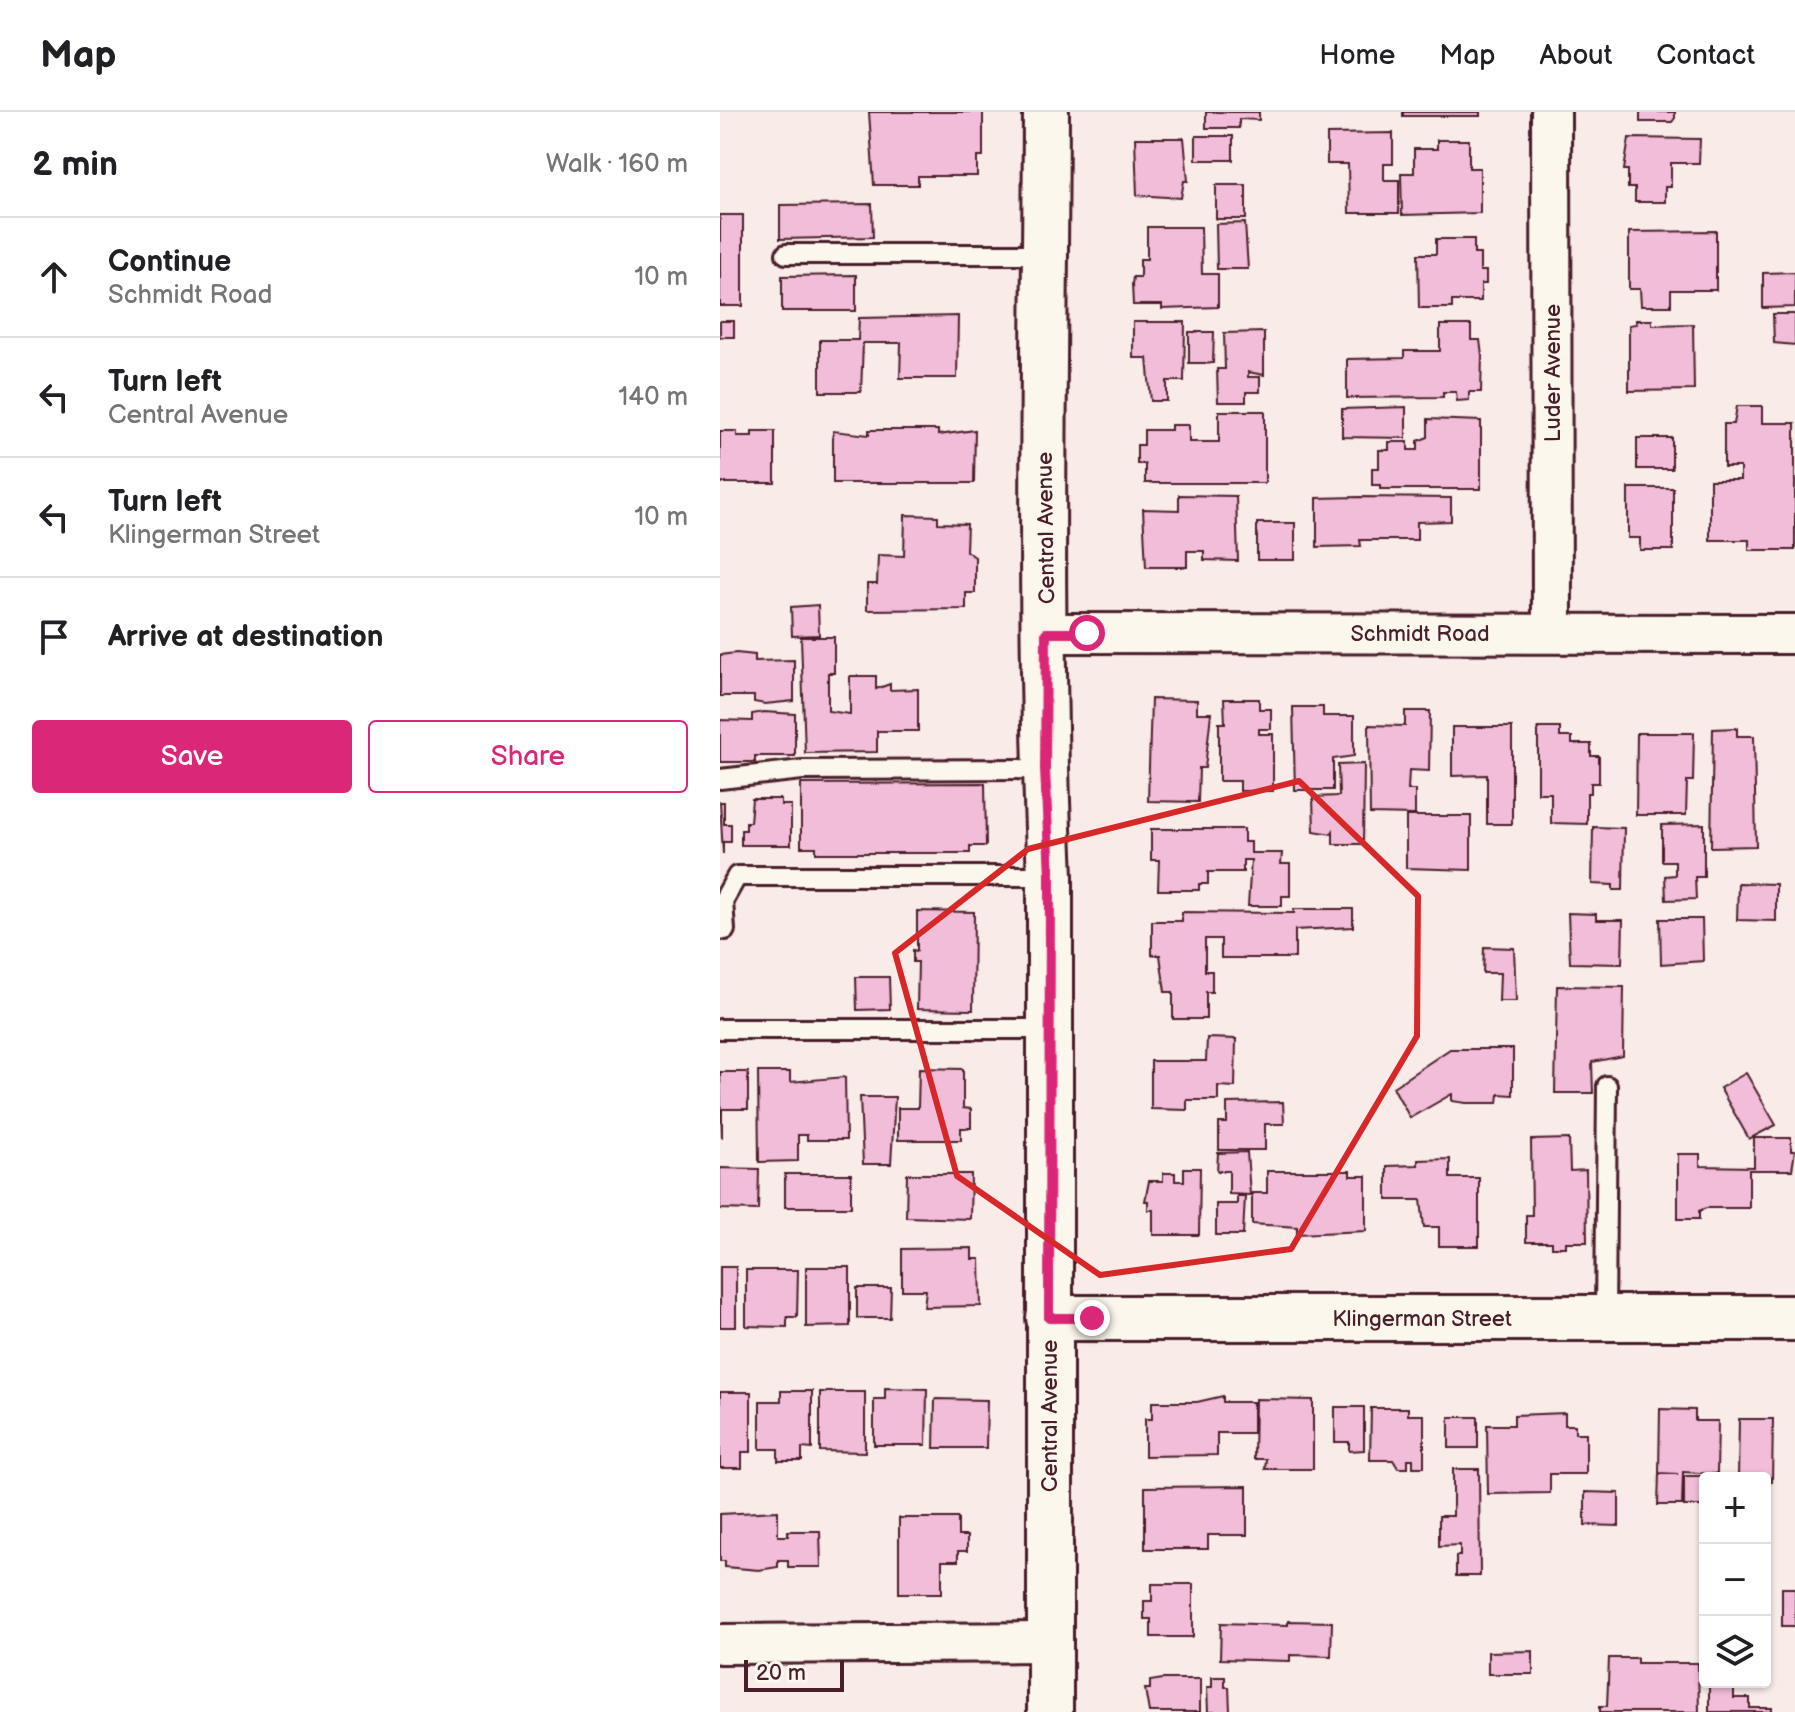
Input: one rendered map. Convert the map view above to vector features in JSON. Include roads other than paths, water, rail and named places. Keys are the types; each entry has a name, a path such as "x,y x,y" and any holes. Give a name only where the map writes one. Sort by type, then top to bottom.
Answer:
{"street":[{"name":"Central Avenue","path":"1046,112 1045,769 1050,876 1050,1712"},
{"name":"Luder Avenue","path":"1551,112 1552,633"},
{"name":"Schmidt Road","path":"1046,633 1795,634"},
{"name":"Klingerman Street","path":"1049,1318 1795,1318"},
{"path":"720,1644 1049,1642"}],"lane":[{"path":"786,254 1045,254"},
{"path":"720,779 802,770 1045,769"},
{"path":"725,930 723,901 737,876 1050,876"},
{"path":"720,1029 1049,1029"},
{"path":"1605,1318 1607,1086"}]}
